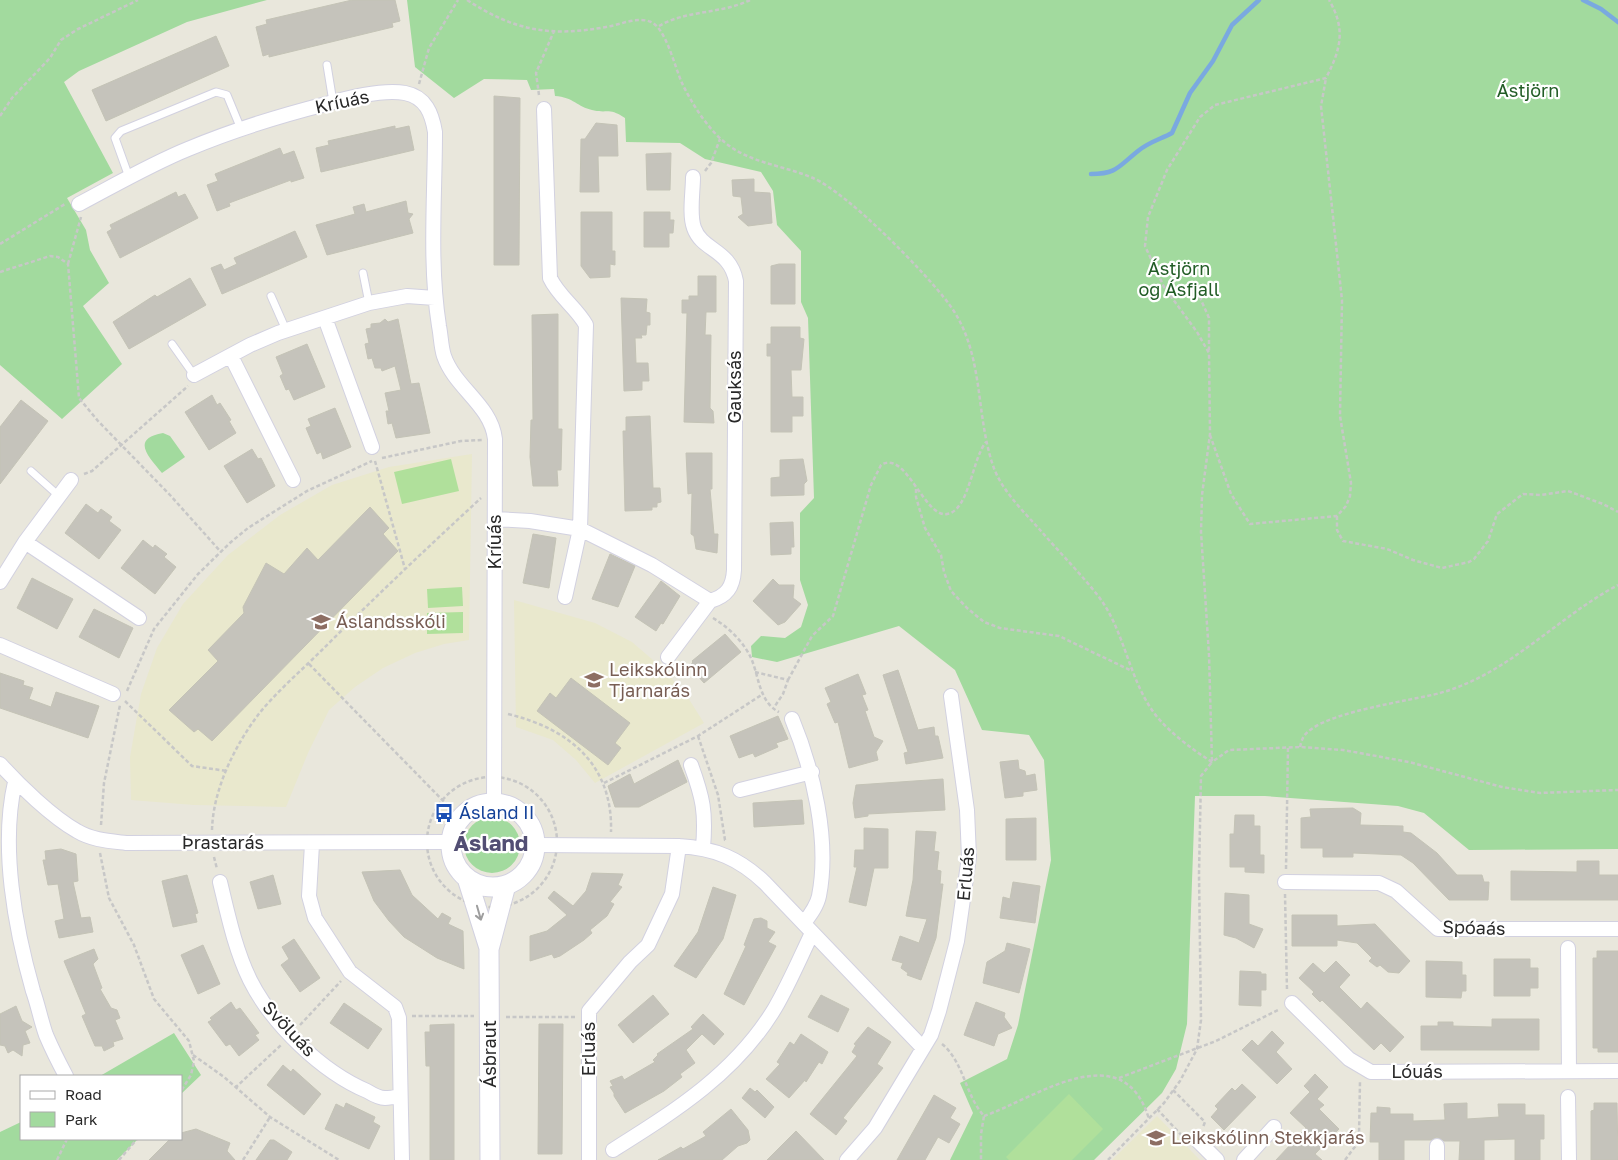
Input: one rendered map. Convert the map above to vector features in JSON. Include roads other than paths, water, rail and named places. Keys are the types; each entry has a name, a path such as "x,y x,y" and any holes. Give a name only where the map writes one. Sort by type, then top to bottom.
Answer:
{"street":[{"name":"Kríuás","path":"79,204 187,149 241,129 333,102 405,92 415,96 426,105 432,115 435,132 434,298 443,354 450,371 479,404 493,427 495,439 494,802"},
{"path":"544,109 550,278 557,291 581,315 586,325 580,529 565,597"},
{"name":"Gauksás","path":"668,656 706,606 729,591 733,581 736,281 734,271 728,260 702,240 694,227 693,178"},
{"path":"194,376 250,345 286,330 369,303 407,296 434,298"},
{"path":"325,318 374,453"},
{"path":"232,356 293,480"},
{"path":"1,578 71,480"},
{"path":"495,520 530,521 580,529 652,565 706,606"},
{"path":"25,542 140,618"},
{"path":"0,645 119,693"},
{"name":"Erluás","path":"847,1160 875,1128 931,1036 956,941 969,857 968,810 952,696"},
{"path":"613,1150 692,1098 736,1059 774,1009 808,928 818,897 821,855 820,824 812,772 792,719"},
{"name":"Þrastarás","path":"0,764 15,782 76,831 99,840 126,843 312,844 451,842"},
{"path":"691,765 700,790 706,816 703,848"},
{"path":"740,790 812,772"},
{"path":"15,782 10,797 8,821 8,860 12,904 25,961 46,1034 66,1075"},
{"path":"494,802 507,805 518,811 530,826 536,845 533,858 527,870 518,879 506,885 492,887 479,884 467,878 458,868 452,855 451,842 452,833 460,818 481,804 494,802"},
{"path":"312,844 309,896 315,918 350,972 395,1007 398,1015 402,1160"},
{"path":"536,845 679,846 703,848 730,856 750,869 923,1048"},
{"name":"Erluás","path":"589,1160 589,1011 648,945 672,894 679,846"},
{"name":"Ásbraut","path":"467,878 489,949"},
{"name":"Svöluás","path":"220,882 239,955 250,980 265,1006 291,1035 328,1069 355,1086 384,1098 400,1096"},
{"name":"Spóaás","path":"1286,882 1379,883 1396,891 1438,929 1618,929"},
{"name":"Ásbraut","path":"490,1160 489,949 506,885"},
{"path":"1568,948 1569,1071"},
{"name":"Lóuás","path":"1292,1003 1360,1068 1372,1072 1618,1071"},
{"path":"1568,1097 1569,1160"},
{"path":"1244,1160 1274,1127"},
{"path":"1198,1141 1217,1160"}],"lane":[{"path":"327,65 333,102"},
{"path":"129,177 115,138 121,131 216,92 227,95 241,129"},
{"path":"363,273 369,303"},
{"path":"271,296 286,330"},
{"path":"172,344 194,376"},
{"path":"31,471 58,496"}],"waterway":[{"path":"1091,174 1112,171 1142,148 1172,133 1190,93 1213,61 1232,25 1259,0"},
{"path":"1583,0 1601,9 1618,22"}],"place":[{"name":"Áslandsskóli","path":"321,622"},
{"name":"Leikskólinn Tjarnarás","path":"594,680"},
{"name":"Ásland II","path":"444,813"},
{"name":"Leikskólinn Stekkjarás","path":"1156,1138"}],"district":[{"name":"Ásland","path":"491,843"}],"park label":[{"name":"Ástjörn","path":"1528,91"},
{"name":"Ástjörn og Ásfjall","path":"1179,279"}]}
